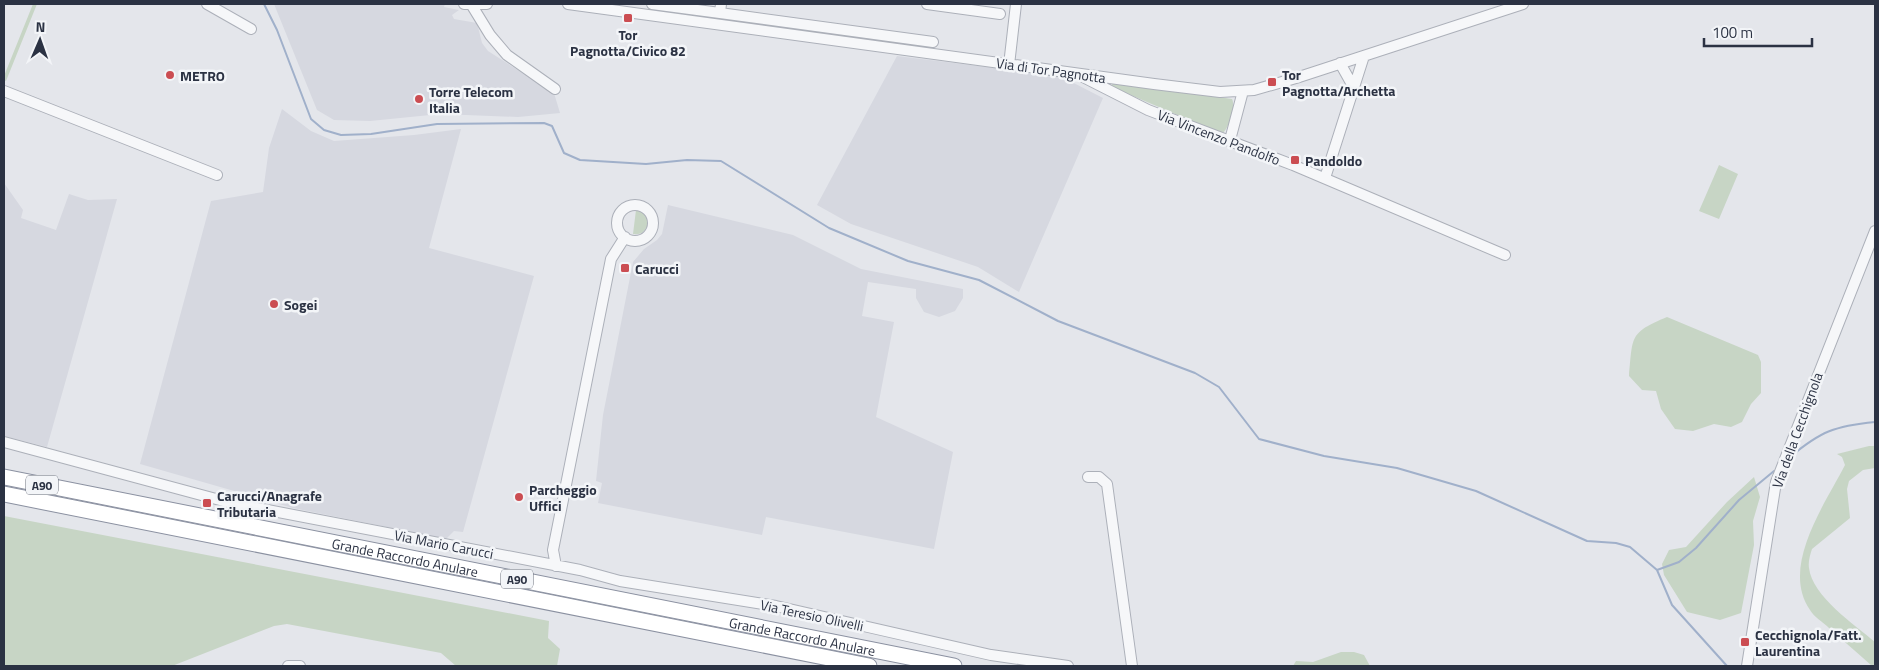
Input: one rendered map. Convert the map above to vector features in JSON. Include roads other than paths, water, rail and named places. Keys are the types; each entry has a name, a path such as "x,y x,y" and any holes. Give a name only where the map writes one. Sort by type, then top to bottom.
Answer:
{"highway":[{"path":"4,469 81,492"},
{"name":"Grande Raccordo Anulare","path":"4,477 954,666"},
{"name":"Grande Raccordo Anulare","path":"4,494 394,571 510,597 868,666"},
{"path":"4,502 53,504"}],"street":[{"path":"207,4 251,29"},
{"path":"464,4 487,4"},
{"path":"472,4 494,40 507,55 555,89"},
{"name":"Via di Tor Pagnotta","path":"568,4 1201,90 1243,91 1265,87 1523,4"},
{"path":"652,4 721,8 932,42"},
{"path":"927,4 1000,14"},
{"path":"1009,65 1016,4"},
{"path":"1326,178 1364,56"},
{"path":"1340,63 1354,88"},
{"name":"Via Vincenzo Pandolfo","path":"1073,73 1148,110 1326,178 1505,255"},
{"path":"4,91 217,175"},
{"path":"1230,140 1243,91"},
{"name":"Via della Cecchignola","path":"1747,666 1776,482 1875,231"},
{"path":"556,566 553,550 610,264 614,252 625,237"},
{"name":"Via Mario Carucci","path":"4,442 231,503 556,566"},
{"path":"1088,477 1098,477 1107,484 1132,666"},
{"name":"Via Teresio Olivelli","path":"556,566 620,581 776,606 991,656 1068,666"},
{"path":"288,666 300,666"}],"waterway":[{"path":"264,4 277,30 311,119 324,130 341,135 371,134 437,124 544,123 552,126 564,153 580,160 646,164 687,160 721,161 829,228 908,261 979,280 1058,321 1195,373 1219,387 1259,439 1324,456 1397,468 1476,491 1587,541 1616,543 1630,547 1657,570 1672,605 1727,666"},
{"path":"1790,457 1811,441 1829,431 1875,422"},
{"path":"1657,570 1679,562 1696,548 1739,500 1774,471"}],"place":[{"name":"Tor Pagnotta/Civico 82","path":"628,18"},
{"name":"METRO","path":"170,75"},
{"name":"Tor Pagnotta/Archetta","path":"1272,82"},
{"name":"Torre Telecom Italia","path":"419,99"},
{"name":"Pandoldo","path":"1295,160"},
{"name":"Carucci","path":"625,268"},
{"name":"Sogei","path":"274,304"},
{"name":"Parcheggio Uffici","path":"519,497"},
{"name":"Carucci/Anagrafe Tributaria","path":"207,503"},
{"name":"Cecchignola/Fatt. Laurentina","path":"1745,642"}]}
